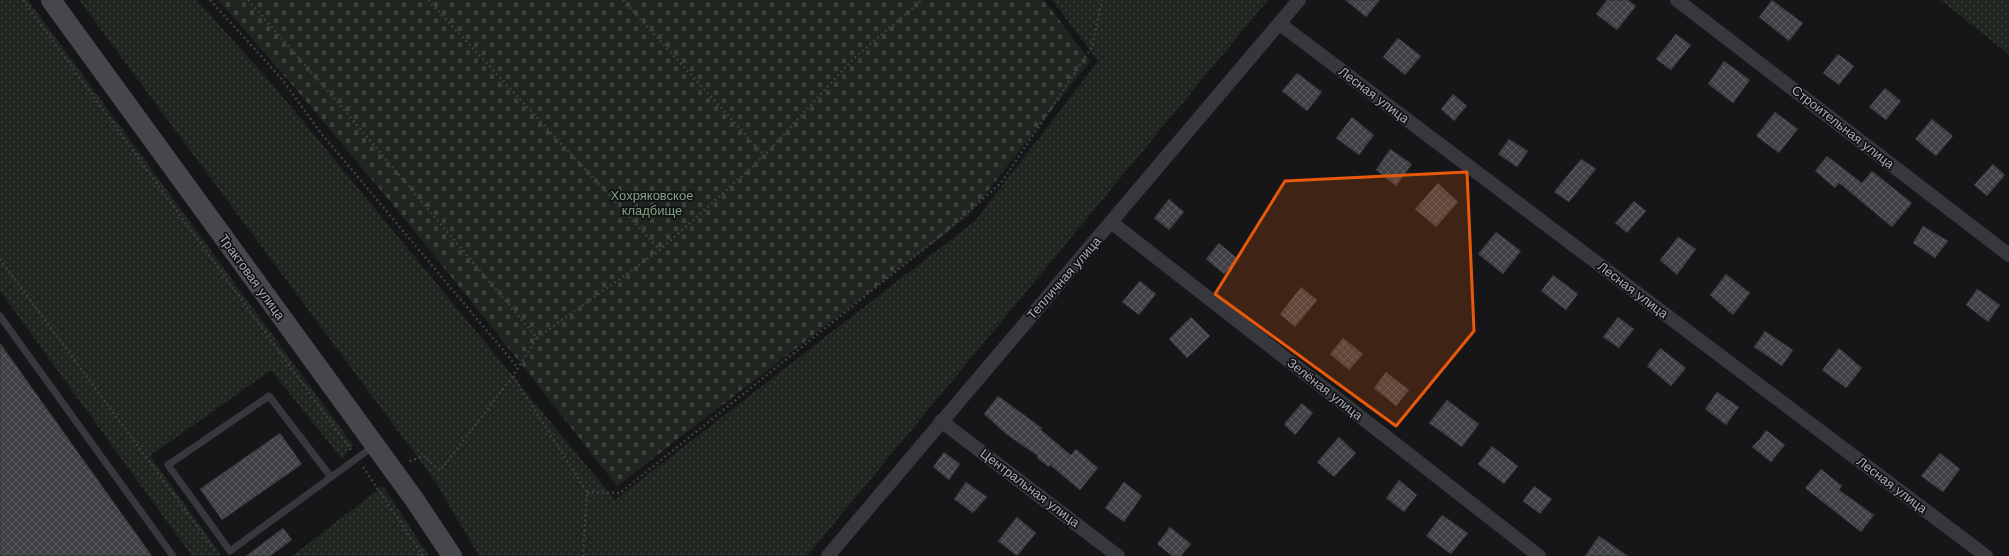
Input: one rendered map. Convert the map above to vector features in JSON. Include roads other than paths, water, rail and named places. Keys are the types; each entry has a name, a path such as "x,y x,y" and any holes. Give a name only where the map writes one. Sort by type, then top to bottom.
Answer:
{"street":[{"name":"Трактовая улица","path":"51,0 375,445 452,556"},
{"name":"Тепличная улица","path":"828,556 1299,0"},
{"name":"Строительная улица","path":"1677,0 2009,255"},
{"name":"Лесная улица","path":"1280,24 1986,556"},
{"name":"Зелёная улица","path":"1111,222 1539,556"},
{"name":"Центральная улица","path":"942,421 1118,556"}],"lane":[{"path":"0,316 173,556"},
{"path":"331,477 269,396 168,466 230,551 375,445"}],"park label":[{"name":"Хохряковское кладбище","path":"652,202"}]}
